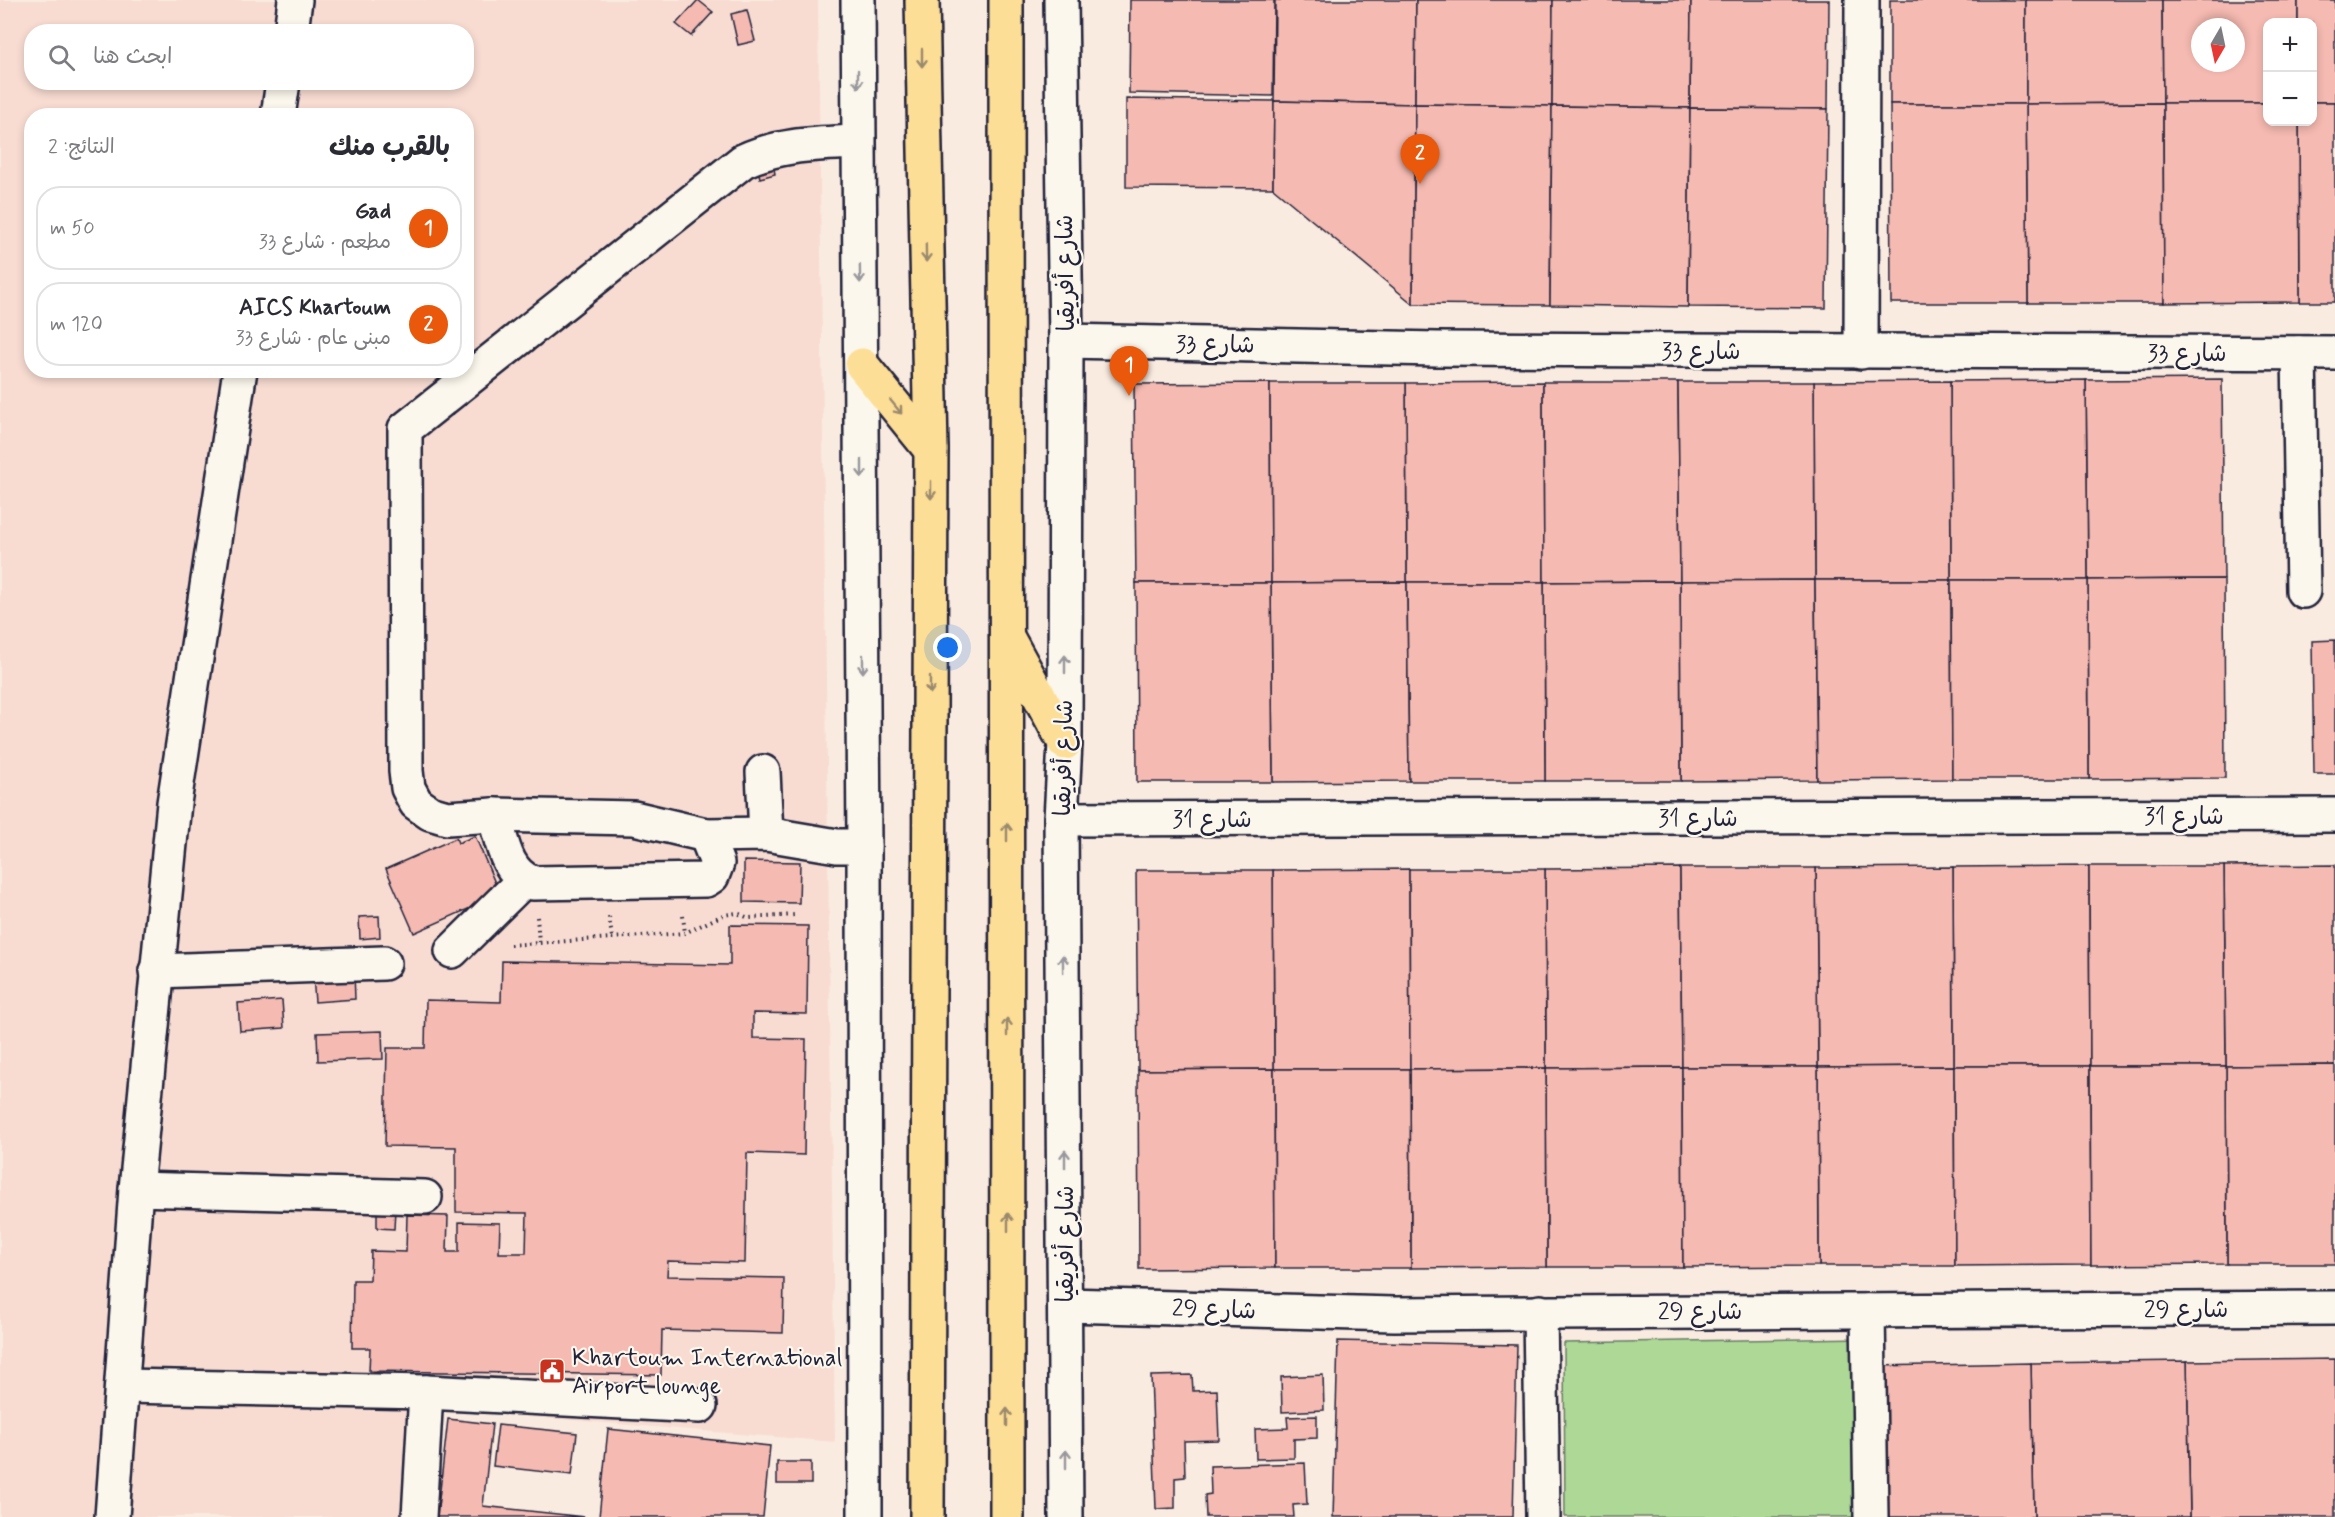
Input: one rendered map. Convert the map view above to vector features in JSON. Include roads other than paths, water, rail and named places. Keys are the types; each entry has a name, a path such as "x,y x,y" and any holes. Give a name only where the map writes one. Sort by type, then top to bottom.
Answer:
{"highway":[{"path":"922,0 931,450 927,1517"},
{"path":"1005,0 1008,1185 1006,1517"},
{"path":"862,365 931,450"},
{"path":"1005,632 1065,743"}],"street":[{"path":"292,24 295,0"},
{"path":"858,0 862,365 865,1517"},
{"name":"شارع أفريقيا","path":"1061,0 1066,341 1065,743 1061,819 1066,1517"},
{"path":"1862,0 1862,352"},
{"path":"279,108 282,90"},
{"path":"474,372 743,161 767,150 793,145 858,141"},
{"name":"شارع 33","path":"1066,341 1437,349 2335,353"},
{"path":"2300,353 2303,591"},
{"path":"112,1517 136,1189 174,803 239,378"},
{"path":"467,378 405,429 406,759 408,788 416,802 430,813 447,818 494,815 634,818 706,835 766,834 837,846 864,846"},
{"path":"763,772 766,834"},
{"path":"494,815 511,866 524,880 543,884 706,880 712,876 717,863 706,835"},
{"name":"شارع 31","path":"1061,819 2335,815"},
{"path":"452,951 524,880"},
{"path":"156,971 384,963"},
{"path":"136,1189 425,1197"},
{"name":"شارع 29","path":"1065,1305 1394,1314 2335,1308"},
{"path":"1868,1311 1871,1517"},
{"path":"1540,1312 1542,1517"},
{"path":"123,1386 426,1392 700,1406"},
{"path":"419,1517 426,1392"}],"place":[{"name":"AICS Khartoum","path":"1420,184"},
{"name":"Gad","path":"1129,396"},
{"name":"Khartoum International Airport lounge","path":"552,1371"}]}
